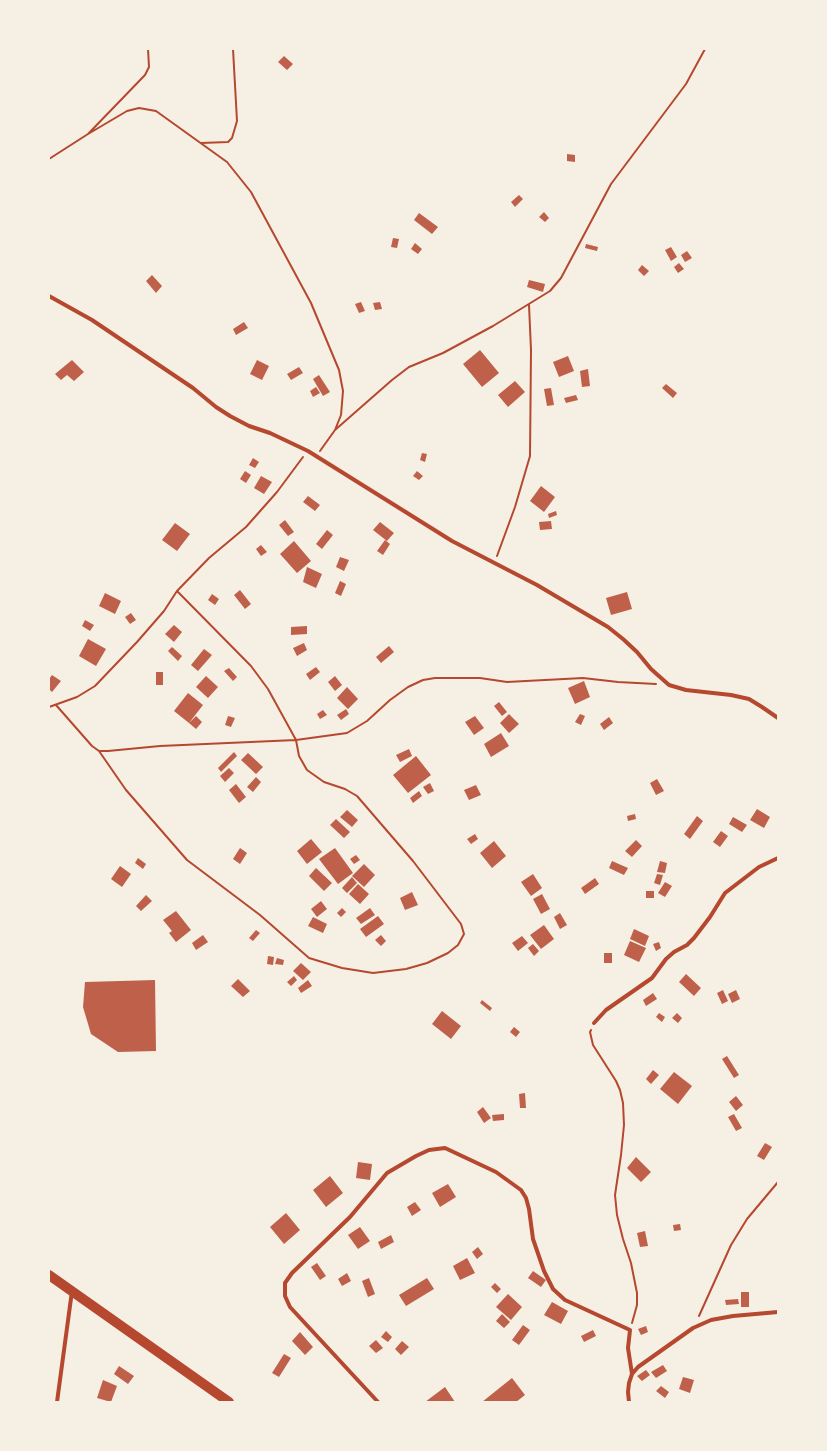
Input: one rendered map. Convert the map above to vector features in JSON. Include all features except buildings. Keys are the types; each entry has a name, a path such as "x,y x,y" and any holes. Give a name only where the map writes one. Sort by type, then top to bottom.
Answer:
{"highway":[{"path":"49,1275 229,1402"}],"street":[{"path":"49,296 105,329 193,388 216,407 230,416 249,426 270,433 308,451 452,541 537,585 608,627 637,652 651,669 669,685 686,690 731,694 749,699 762,706 778,718"},
{"path":"594,1022 606,1010 652,978 666,959 674,952 687,945 710,917 725,893 759,867 778,858"},
{"path":"378,1402 290,1307 285,1296 285,1283 292,1273 350,1217 387,1173 429,1150 445,1148 496,1172 521,1190 526,1198 529,1209 533,1239 544,1272 553,1289 565,1300 630,1330 628,1348 632,1374"},
{"path":"57,1402 72,1291"},
{"path":"629,1402 628,1383 632,1374 638,1367 694,1328 711,1320 733,1316 778,1312"}],"path":[{"path":"88,134 144,75 149,67 148,49"},
{"path":"200,142 228,142 232,138 237,121 233,49"},
{"path":"316,456 335,430 409,367 443,353 493,326 550,291 561,278 611,184 686,84 705,49"},
{"path":"49,158 127,111 139,108 156,111 227,162 251,192 311,302 339,370 343,391 341,415 335,430"},
{"path":"495,562 515,507 530,456 531,350 529,305"},
{"path":"49,707 77,696 95,686 164,611 177,591 209,558 246,527 278,492 308,451"},
{"path":"56,705 92,746 99,751 126,790 187,860 260,915 310,958 342,968 373,973 406,969 427,963 448,954 458,945 464,934 461,924 413,861 357,796 345,789 324,782 307,770 300,756 296,740 276,702 251,666 177,591"},
{"path":"99,751 108,752 160,746 296,740 347,733 367,721 390,700 408,687 423,680 435,678 480,678 507,682 583,678 669,685"},
{"path":"594,1022 590,1032 592,1045 616,1081 623,1103 624,1125 615,1195 617,1215 631,1263 637,1293 637,1305 630,1330"},
{"path":"694,1328 731,1245 747,1220 778,1182"}]}
